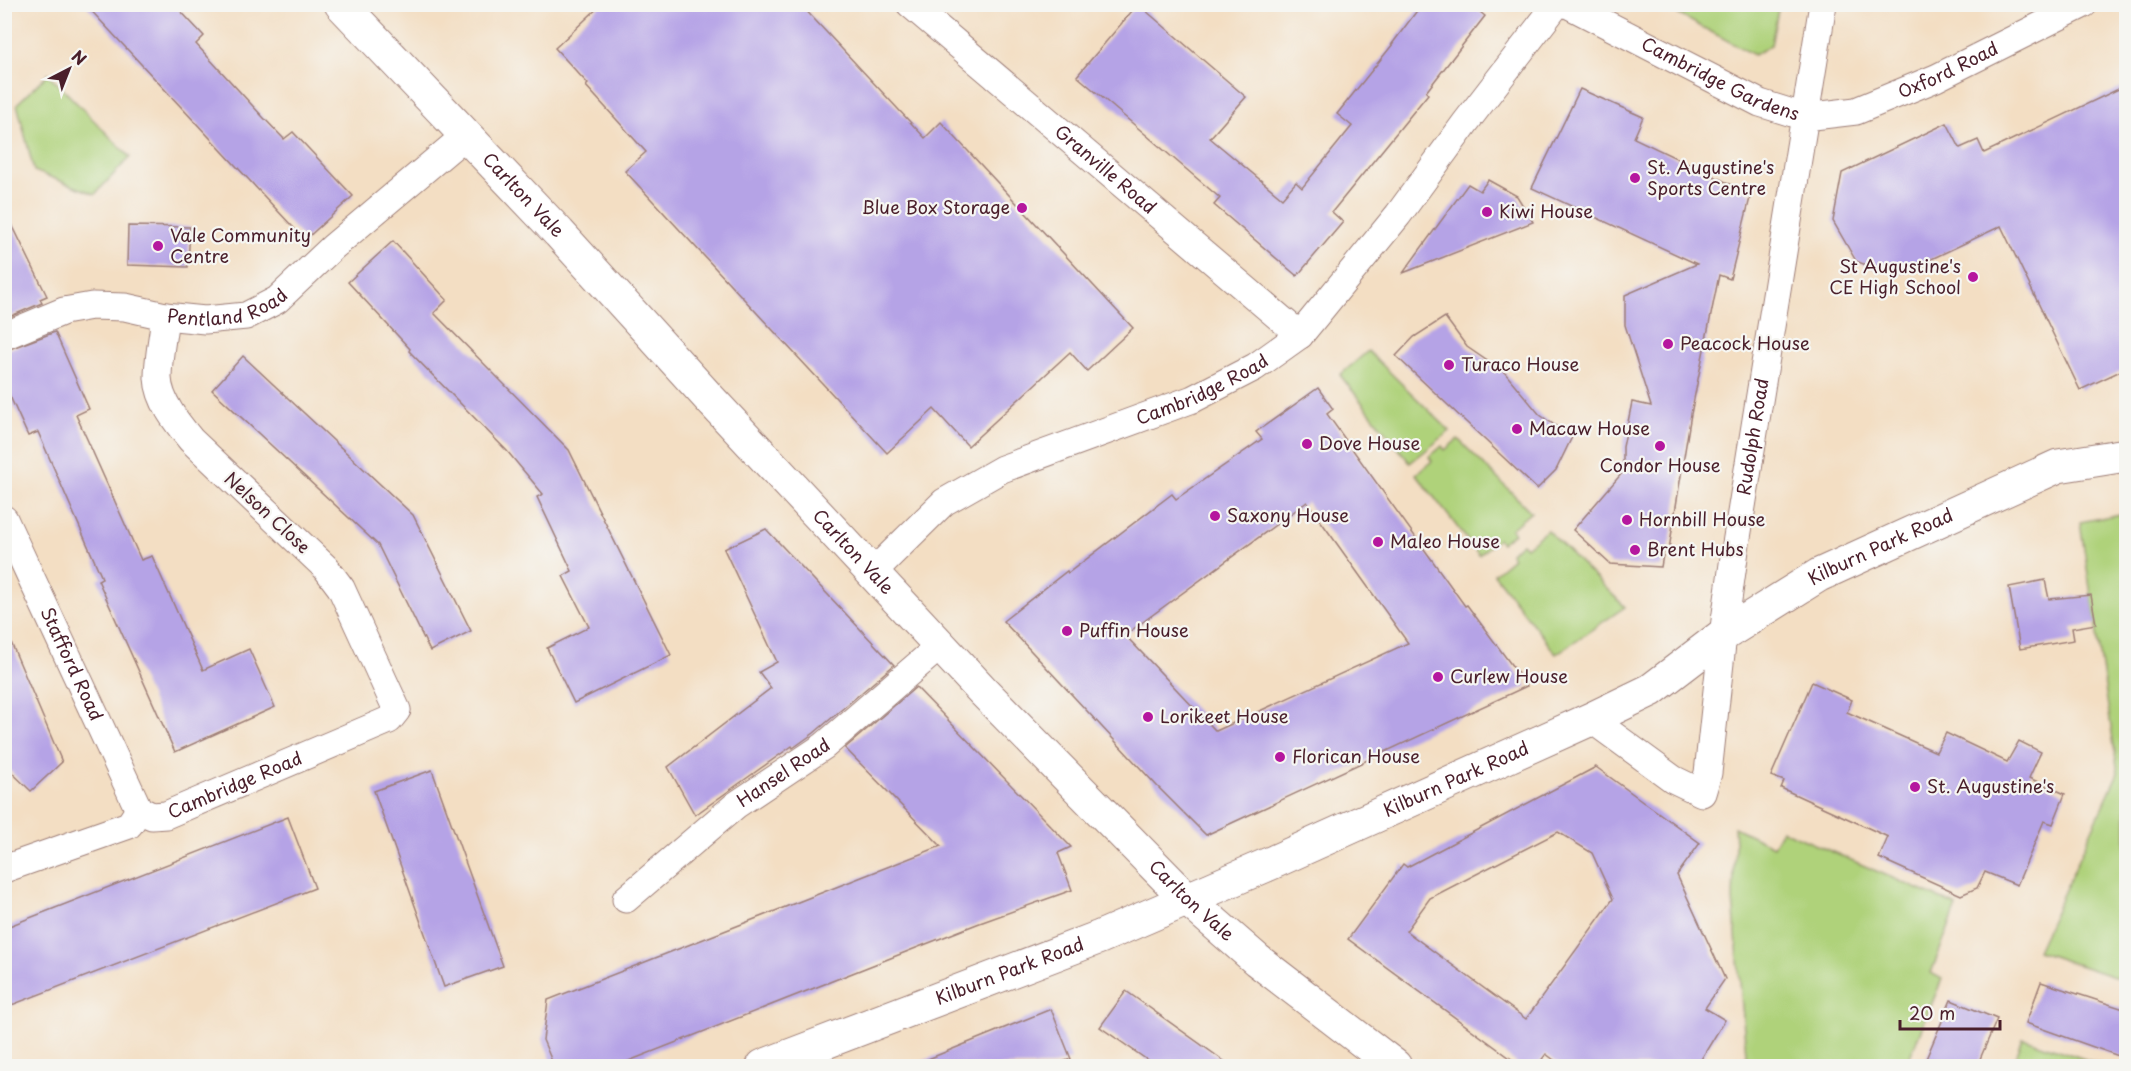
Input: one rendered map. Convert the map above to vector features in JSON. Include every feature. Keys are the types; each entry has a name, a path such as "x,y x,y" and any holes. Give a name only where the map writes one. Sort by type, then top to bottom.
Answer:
{"main road":[{"name":"Carlton Vale","path":"341,4 466,135 991,699 1188,900 1257,960 1395,1066"},
{"name":"Kilburn Park Road","path":"762,1066 1100,937 1188,900 1651,690 1723,635 1819,574 2058,466 2127,455"}],"street":[{"name":"Granville Road","path":"910,4 1300,334"},
{"name":"Cambridge Road","path":"873,572 944,502 1002,469 1193,399 1255,368 1300,334 1398,215 1557,4"},
{"name":"Cambridge Gardens","path":"1568,4 1760,103 1805,117 1823,4"},
{"name":"Oxford Road","path":"1805,117 1856,111 1936,78 2084,4"},
{"name":"Rudolph Road","path":"1591,719 1673,779 1702,793 1708,773 1735,550 1805,117"},
{"name":"Pentland Road","path":"4,336 64,311 92,306 125,307 165,316 205,320 246,316 277,300 333,247 466,135"},
{"name":"Nelson Close","path":"165,316 158,379 163,399 176,422 191,440 326,568 341,588 397,710"},
{"name":"Stafford Road","path":"4,519 139,810"},
{"name":"Hansel Road","path":"626,899 736,805 824,746 941,645"},
{"name":"Cambridge Road","path":"4,868 129,825 139,810 152,816 166,815 389,720 397,710"}],"green space":[{"path":"1661,5 1779,5 1771,45 1754,55"},
{"path":"48,74 130,157 95,194 34,171 17,104"},
{"path":"1368,351 1450,431 1410,463 1340,375"},
{"path":"1458,439 1531,512 1511,529 1514,533 1501,543 1498,539 1479,555 1416,474 1432,461 1429,457 1442,446 1445,450"},
{"path":"2126,513 2126,981 2037,951 2118,773 2080,522"},
{"path":"1547,530 1625,607 1556,654 1494,574 1513,558 1510,553 1522,543 1526,547"},
{"path":"1734,827 1773,846 1782,830 1957,906 1931,973 1942,979 1906,1066 1747,1066 1733,899"},
{"path":"2023,1038 2105,1066 2012,1066"}],"building":[{"path":"85,4 174,4 204,36 196,44 262,116 284,139 293,132 353,196 305,240"},
{"path":"602,4 800,4 925,138 941,122 1133,328 1087,371 1070,352 968,446 934,409 887,453 625,171 646,152 555,48"},
{"path":"1138,4 1246,97 1210,138 1282,198 1296,182 1302,188 1352,126 1337,114 1422,4 1470,4 1485,16 1426,92 1428,94 1332,212 1343,222 1297,276 1214,205 1220,198 1077,76"},
{"path":"2127,85 2127,368 2080,390 2001,226 1902,273 1897,263 1880,271 1856,261 1833,221 1842,173 1947,123 1960,148 1978,140 1984,153"},
{"path":"1580,89 1643,117 1634,138 1751,194 1730,279 1719,275 1691,414 1669,549 1664,549 1661,567 1610,564 1573,530 1623,472 1623,447 1632,402 1651,406 1625,325 1625,295 1697,264 1532,188"},
{"name":"Kiwi House","path":"1488,180 1517,196 1533,222 1403,273 1468,184 1480,191"},
{"path":"4,208 47,296 40,299 42,303 4,319"},
{"name":"Vale Community Centre","path":"128,226 190,227 188,267 127,265"},
{"path":"393,241 447,300 434,313 569,450 671,655 574,703 547,648 589,627 563,576 572,571 537,497 543,494 507,451 409,351 410,349 348,282"},
{"path":"1445,317 1467,347 1505,373 1540,415 1572,437 1556,470 1537,489 1396,356 1414,337"},
{"path":"55,332 89,409 76,415 141,560 152,556 203,670 249,649 275,707 175,752 98,580 102,578 38,432 28,436 4,383 4,351"},
{"path":"243,356 413,515 471,631 430,651 378,545 212,390"},
{"path":"1318,388 1333,409 1327,414 1465,606 1467,605 1527,686 1206,835 1157,786 1003,621 1172,494 1176,499 1262,439 1256,432","holes":["1307,502 1408,643 1216,731 1125,635"]},
{"path":"766,529 894,665 814,733 695,815 668,767 771,688 759,672 777,662 724,549"},
{"path":"2045,580 2049,599 2091,595 2096,624 2072,628 2074,640 2020,649 2009,587"},
{"path":"4,626 62,762 31,791 4,765"},
{"name":"St. Augustine's","path":"1812,682 1852,700 1847,712 1936,752 1946,733 2007,762 2019,741 2041,752 2029,778 2065,794 2053,824 2044,821 2017,885 1985,872 1977,888 1961,895 1879,858 1888,837 1781,788 1784,781 1771,776"},
{"path":"916,687 1071,847 1058,853 1072,890 977,924 616,1066 554,1066 543,1040 548,1000 941,846 845,748"},
{"path":"1596,767 1700,843 1677,875 1725,979 1705,1008 1725,1020 1697,1066 1562,1066 1546,1054 1537,1066 1521,1066 1348,939 1403,864 1407,867","holes":["1558,832 1592,853 1613,899 1526,1019 1406,931 1430,898"]},
{"path":"432,770 503,966 444,987 374,791"},
{"path":"288,817 315,888 4,1008 4,928"},
{"path":"2041,982 2127,1010 2127,1059 2026,1023"},
{"path":"1126,991 1231,1066 1156,1066 1100,1027"},
{"path":"1951,1000 1997,1019 1977,1066 1923,1066"},
{"path":"1051,1009 1071,1059 1051,1066 911,1066"}],"place":[{"name":"St. Augustine's Sports Centre","path":"1635,178"},
{"name":"Blue Box Storage","path":"1022,208"},
{"name":"Kiwi House","path":"1487,212"},
{"name":"Vale Community Centre","path":"158,246"},
{"name":"St Augustine's CE High School","path":"1973,277"},
{"name":"Peacock House","path":"1668,344"},
{"name":"Turaco House","path":"1449,365"},
{"name":"Macaw House","path":"1517,429"},
{"name":"Dove House","path":"1307,444"},
{"name":"Condor House","path":"1660,446"},
{"name":"Saxony House","path":"1215,516"},
{"name":"Hornbill House","path":"1627,520"},
{"name":"Maleo House","path":"1378,542"},
{"name":"Brent Hubs","path":"1635,550"},
{"name":"Puffin House","path":"1067,631"},
{"name":"Curlew House","path":"1438,677"},
{"name":"Lorikeet House","path":"1148,717"},
{"name":"Florican House","path":"1280,757"},
{"name":"St. Augustine's","path":"1915,787"}]}
